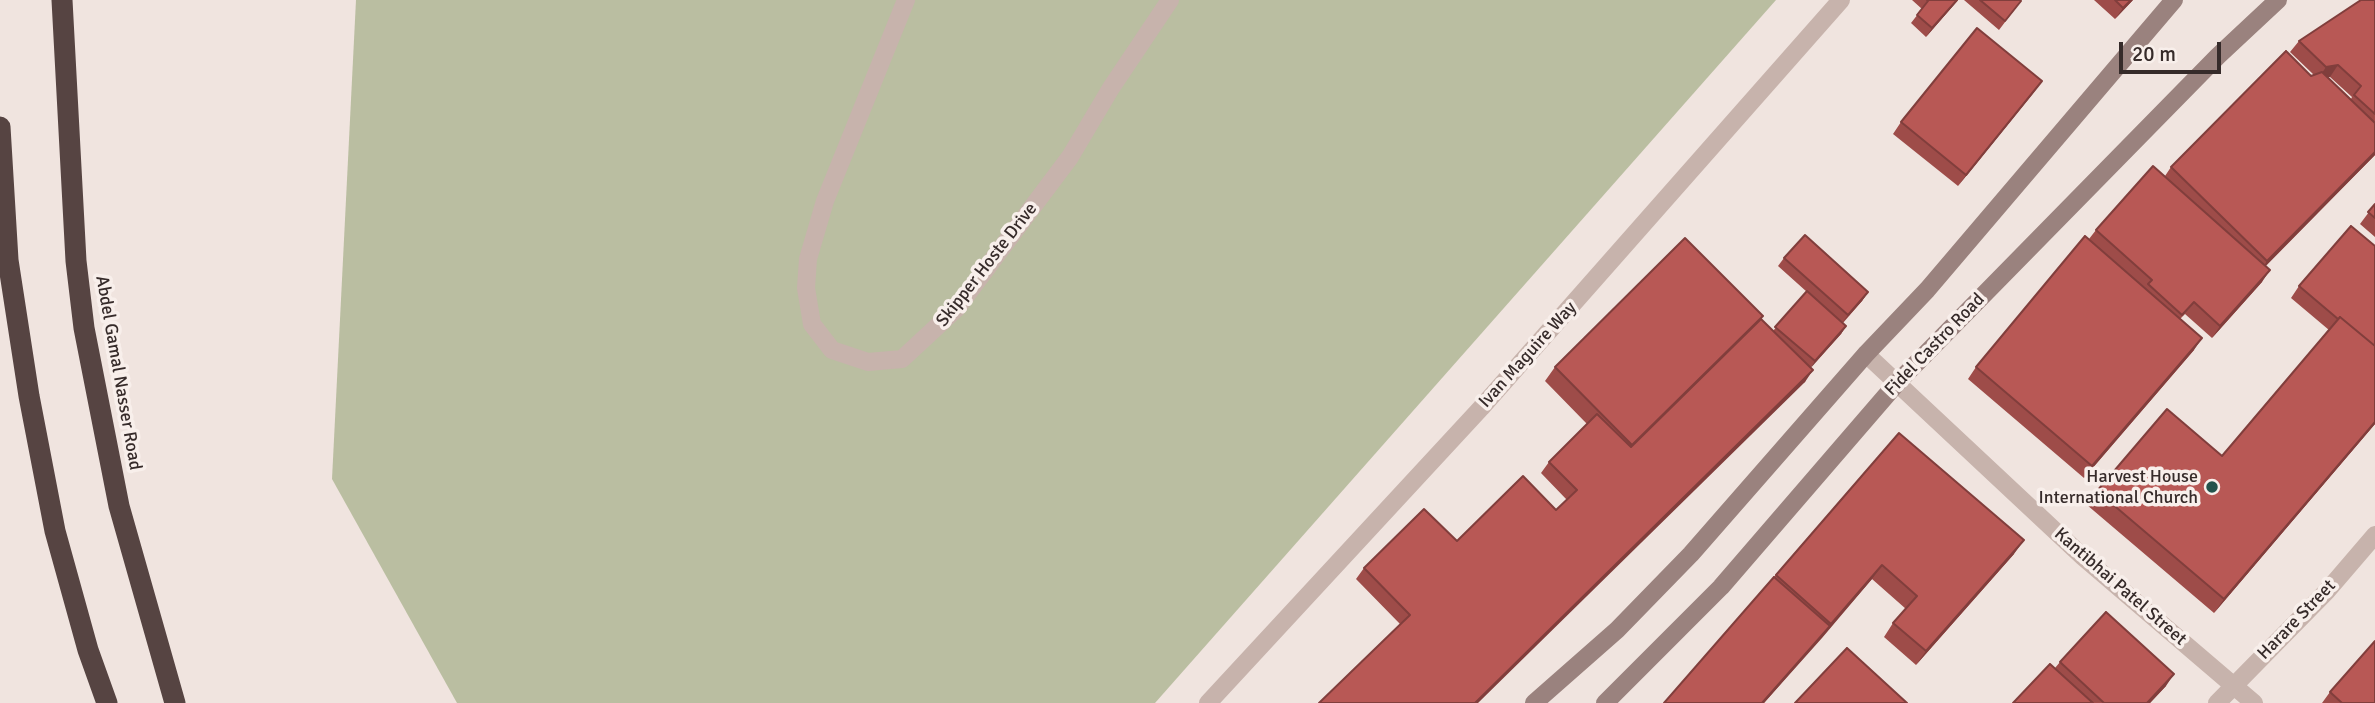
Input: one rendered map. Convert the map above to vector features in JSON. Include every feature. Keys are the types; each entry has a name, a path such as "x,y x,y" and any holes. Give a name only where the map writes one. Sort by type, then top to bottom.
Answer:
{"highway":[{"name":"Abdel Gamal Nasser Road","path":"62,0 76,261 84,328 118,506 175,703"},
{"path":"0,127 8,260 31,410 55,531 88,650 107,703"}],"main road":[{"path":"1534,703 1617,630 1690,554 1866,354 1927,290 2174,0"},
{"name":"Fidel Castro Road","path":"1605,703 1721,587 1897,383 2208,66 2278,0"}],"street":[{"name":"Skipper Hoste Drive","path":"906,0 825,201 808,259 806,288 812,324 832,350 868,362 902,359 957,309 1070,157 1111,88 1170,0"},
{"name":"Ivan Maguire Way","path":"1208,703 1481,408 1841,0"},
{"name":"Kantibhai Patel Street","path":"1866,354 2083,557 2254,703"},
{"name":"Harare Street","path":"2217,703 2327,591 2375,535"}],"green space":[{"path":"356,0 1776,0 1155,703 457,703 332,479"}],"building":[{"path":"1927,0 1957,0 1932,28 1917,15"},
{"path":"1980,0 2020,0 2021,1 2005,21"},
{"path":"2115,0 2131,0 2123,8"},
{"path":"2361,0 2375,0 2375,114 2354,95 2361,86 2338,65 2326,67 2299,41"},
{"path":"1977,28 2042,81 1966,175 1901,122"},
{"path":"2286,51 2311,76 2322,72 2375,123 2375,152 2267,261 2171,167"},
{"path":"2153,166 2270,270 2220,326 2194,302 2182,315 2148,284 2152,280 2096,230"},
{"path":"2375,204 2375,218 2368,212"},
{"path":"2351,226 2375,246 2375,346 2299,286"},
{"path":"1805,235 1868,292 1848,315 1784,258"},
{"path":"2085,236 2202,338 2092,466 1976,367"},
{"path":"1685,238 1763,316 1632,445 1555,367"},
{"path":"1807,291 1846,326 1815,361 1775,327"},
{"name":"Harvest House International Church","path":"2340,317 2375,346 2375,422 2224,599 2097,491 2167,409 2222,456"},
{"path":"1761,319 1813,370 1475,703 1319,703 1410,615 1364,568 1424,509 1457,541 1523,476 1556,510 1577,490 1549,462 1597,414 1631,447"},
{"path":"1899,433 2024,540 1926,651 1893,623 1917,596 1882,565 1831,624 1776,575"},
{"path":"1774,577 1830,626 1762,703 1664,703"},
{"path":"2106,612 2174,674 2147,703 2104,703 2060,662"},
{"path":"2375,641 2375,703 2342,703 2330,692"},
{"path":"1847,648 1907,703 1795,703"},
{"path":"2050,664 2093,703 2013,703"}],"place":[{"name":"Harvest House International Church","path":"2212,487"}]}
